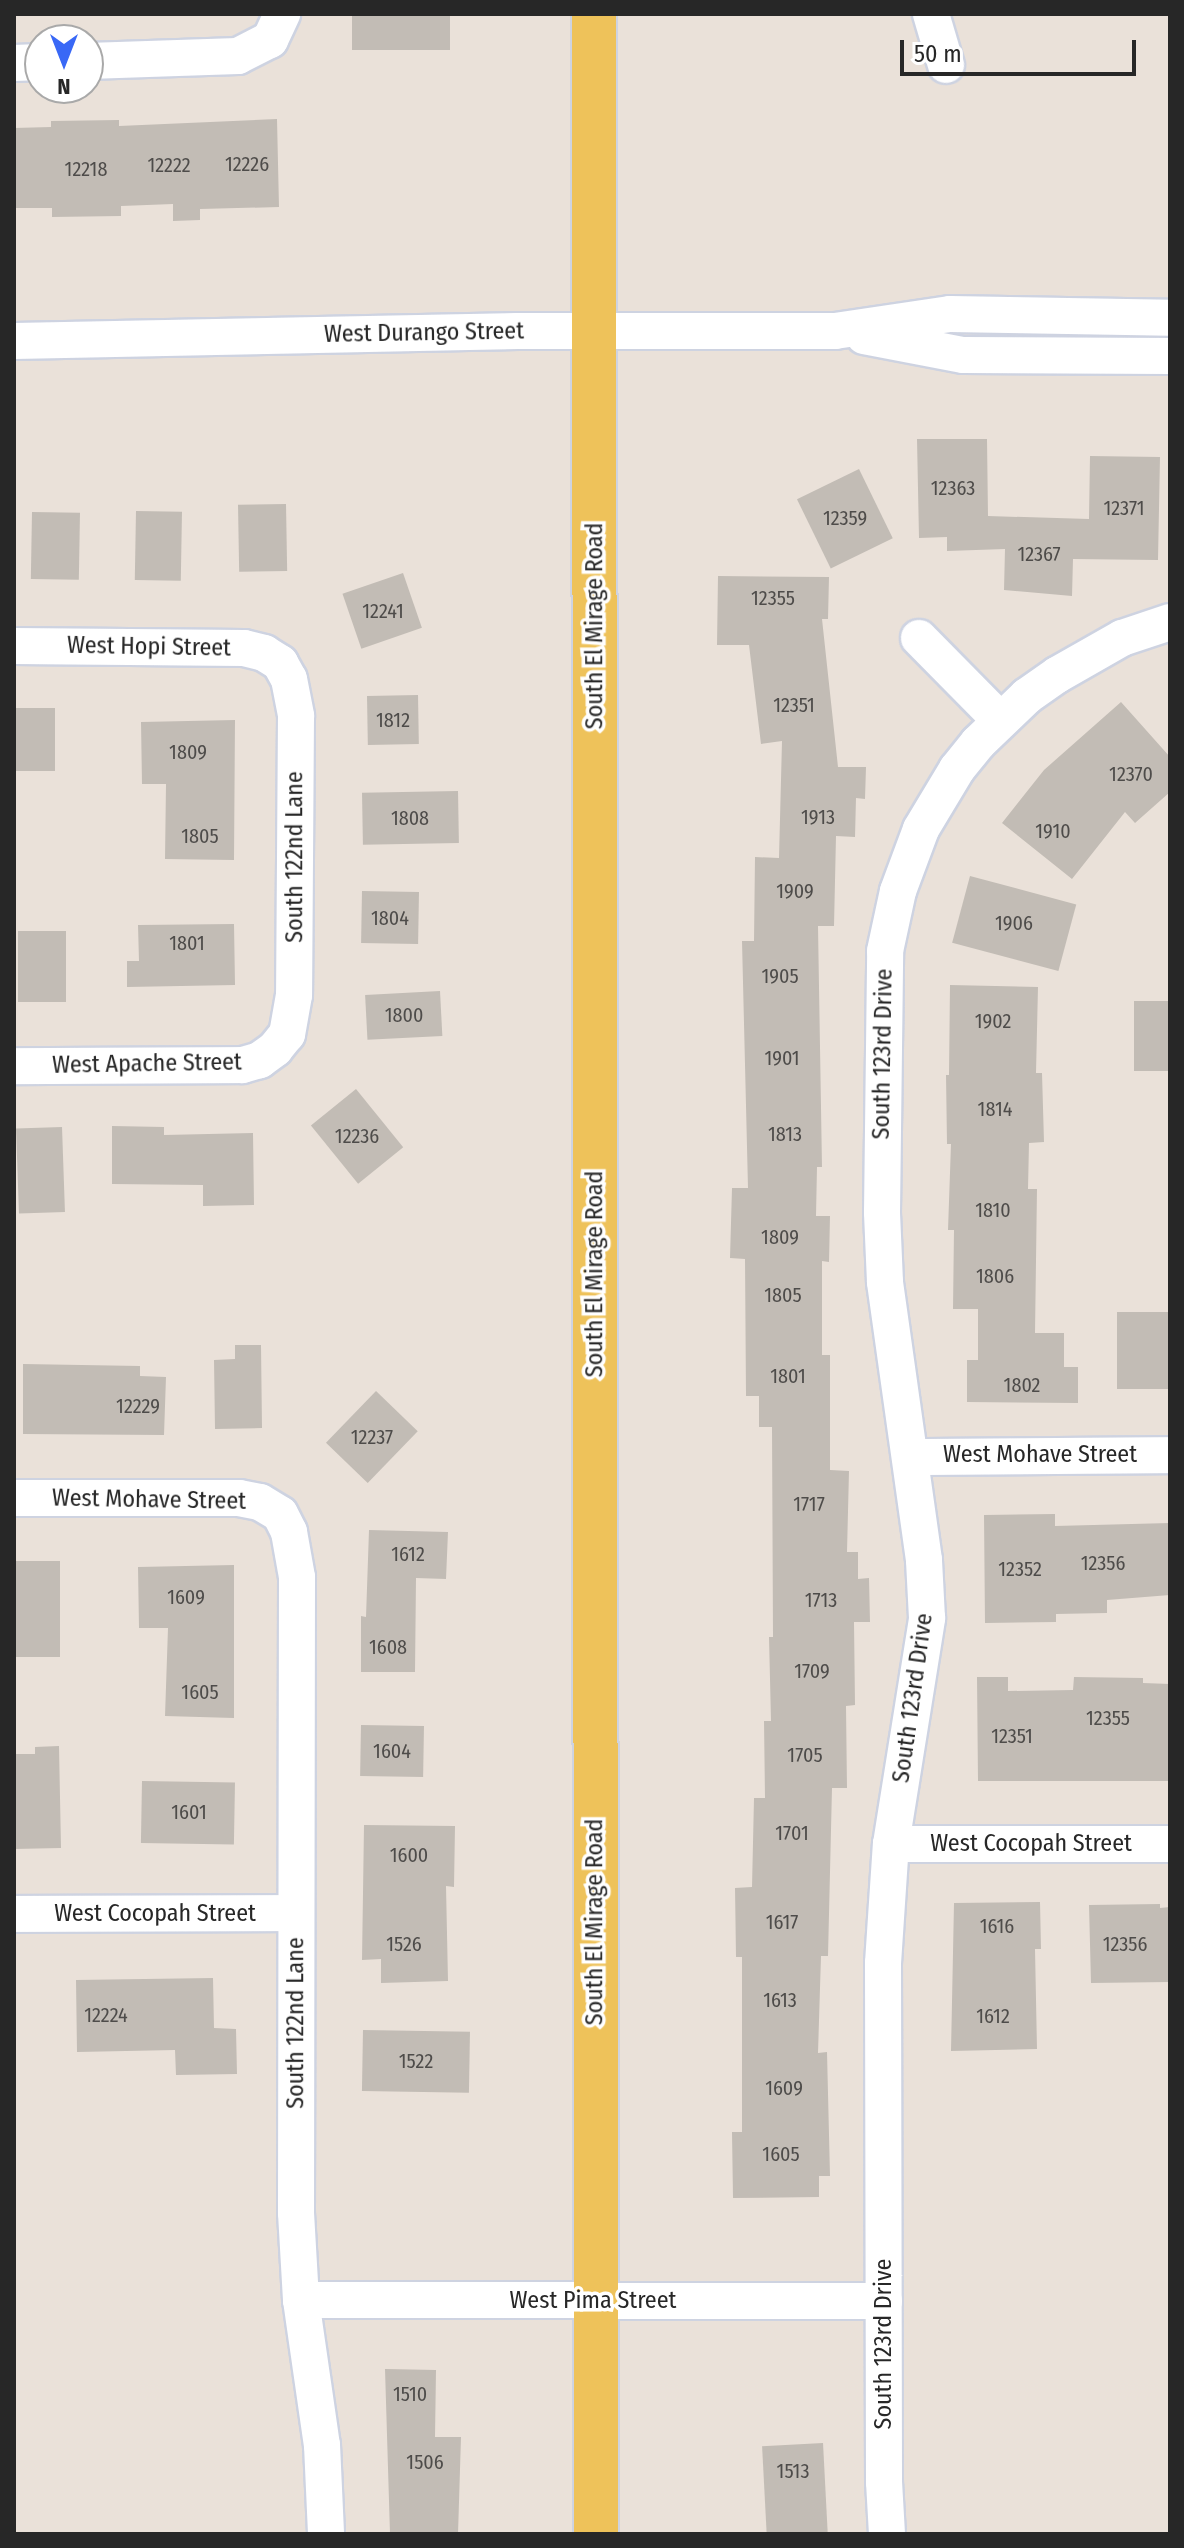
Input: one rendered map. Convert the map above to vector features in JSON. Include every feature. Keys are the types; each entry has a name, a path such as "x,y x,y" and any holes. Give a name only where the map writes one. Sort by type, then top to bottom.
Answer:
{"main road":[{"name":"South El Mirage Road","path":"594,14 596,2534"}],"street":[{"path":"931,14 946,65"},
{"path":"104,60 238,56 276,27"},
{"name":"West Durango Street","path":"14,341 593,330 835,331 950,314 1170,318"},
{"name":"West Durango Street","path":"835,331 963,355 1170,356"},
{"path":"919,638 989,732 1027,696 1089,655 1122,638 1170,622"},
{"name":"West Hopi Street","path":"14,646 227,646 264,653 280,663"},
{"name":"South 122nd Lane","path":"275,1049 287,1034 294,979 296,716 289,679 280,663"},
{"name":"South 123rd Drive","path":"887,2534 884,2482 883,1963 891,1844 927,1618 924,1560 889,1317 882,1212 885,951 898,891 921,829 957,769 989,732"},
{"name":"West Apache Street","path":"14,1066 242,1065 260,1060 275,1049"},
{"name":"West Mohave Street","path":"910,1457 1170,1455"},
{"name":"West Mohave Street","path":"14,1498 239,1498 260,1502 280,1514"},
{"name":"South 122nd Lane","path":"280,1514 289,1532 297,1577 296,2213 301,2300 322,2445 326,2534"},
{"name":"West Cocopah Street","path":"891,1844 1170,1844"},
{"name":"West Cocopah Street","path":"14,1914 296,1913"},
{"name":"West Pima Street","path":"301,2300 884,2301"}],"building":[{"path":"352,14 450,14 450,50 352,50"},
{"path":"277,119 279,207 200,209 200,220 173,221 173,204 121,206 121,216 52,217 52,208 14,208 14,128 51,127 51,121 119,120 119,126"},
{"path":"917,439 987,439 988,516 1089,519 1090,456 1160,457 1158,560 1073,559 1072,596 1004,590 1005,549 947,551 947,537 919,538"},
{"path":"859,469 893,538 831,568 797,499"},
{"path":"286,504 287,571 239,572 238,505"},
{"path":"136,511 182,512 181,581 135,580"},
{"path":"32,512 80,513 79,580 31,579"},
{"path":"403,573 422,628 361,649 342,594"},
{"path":"718,576 829,577 828,619 822,619 838,767 866,767 865,799 856,798 855,837 836,836 834,926 818,926 822,1167 817,1167 816,1216 830,1216 829,1262 822,1261 822,1355 830,1355 830,1470 849,1471 847,1552 858,1552 858,1579 869,1578 870,1622 854,1622 855,1705 846,1706 847,1788 832,1788 828,1956 821,1956 818,2053 827,2052 830,2176 819,2176 819,2197 733,2198 732,2132 742,2132 742,1957 736,1957 735,1888 752,1887 754,1798 765,1798 764,1721 771,1721 769,1637 773,1637 772,1427 759,1427 759,1396 746,1396 745,1259 730,1258 732,1188 748,1188 742,941 754,941 755,857 779,858 782,741 761,744 749,645 717,645"},
{"path":"418,695 419,744 368,745 367,696"},
{"path":"1121,702 1170,757 1170,792 1135,823 1125,812 1072,879 1002,823 1044,770"},
{"path":"14,708 55,708 55,771 14,771"},
{"path":"235,720 234,860 165,859 166,784 142,784 141,722"},
{"path":"458,791 459,843 363,845 362,793"},
{"path":"970,876 1076,904 1058,971 952,943"},
{"path":"362,891 419,892 418,944 361,943"},
{"path":"234,924 235,985 127,987 127,961 139,961 138,925"},
{"path":"18,931 66,931 66,1002 18,1002"},
{"path":"950,985 1038,987 1036,1073 1042,1073 1044,1142 1029,1143 1028,1189 1037,1189 1035,1333 1064,1333 1064,1367 1078,1367 1078,1403 967,1402 967,1360 978,1360 978,1309 953,1309 954,1230 948,1230 951,1144 947,1144 946,1075 949,1075"},
{"path":"440,991 442,1036 367,1040 365,995"},
{"path":"1134,1001 1170,1001 1170,1071 1134,1071"},
{"path":"356,1089 403,1147 358,1184 311,1126"},
{"path":"112,1126 164,1127 164,1135 253,1133 254,1205 203,1206 203,1185 112,1184"},
{"path":"62,1127 65,1212 19,1214 16,1129"},
{"path":"1117,1312 1170,1312 1170,1389 1117,1389"},
{"path":"235,1345 261,1345 262,1428 215,1429 214,1360 235,1359"},
{"path":"23,1364 140,1366 140,1376 166,1377 164,1435 23,1434"},
{"path":"376,1391 418,1431 368,1483 326,1443"},
{"path":"1055,1514 1055,1526 1170,1523 1170,1595 1107,1600 1107,1613 1056,1614 1056,1622 985,1623 984,1515"},
{"path":"369,1530 448,1532 446,1579 416,1578 415,1672 361,1672 361,1616 366,1617"},
{"path":"14,1561 60,1561 60,1657 14,1657"},
{"path":"234,1565 234,1718 165,1716 168,1628 139,1628 138,1567"},
{"path":"977,1677 1008,1677 1008,1691 1073,1690 1074,1677 1143,1678 1143,1683 1170,1684 1170,1781 978,1781"},
{"path":"361,1725 424,1726 423,1777 360,1776"},
{"path":"59,1746 61,1848 14,1849 14,1754 35,1754 35,1747"},
{"path":"142,1781 235,1783 234,1845 141,1843"},
{"path":"364,1825 455,1826 454,1887 446,1886 448,1981 381,1983 381,1959 362,1960"},
{"path":"1040,1902 1041,1949 1035,1949 1037,2049 951,2051 954,1903"},
{"path":"1160,1904 1160,1908 1170,1907 1170,1982 1091,1983 1089,1905"},
{"path":"213,1978 214,2028 236,2029 237,2074 176,2075 175,2050 77,2052 76,1980"},
{"path":"363,2030 470,2032 469,2093 362,2091"},
{"path":"385,2369 436,2370 435,2437 461,2437 458,2534 390,2534"},
{"path":"823,2443 828,2534 767,2534 762,2446"}]}
